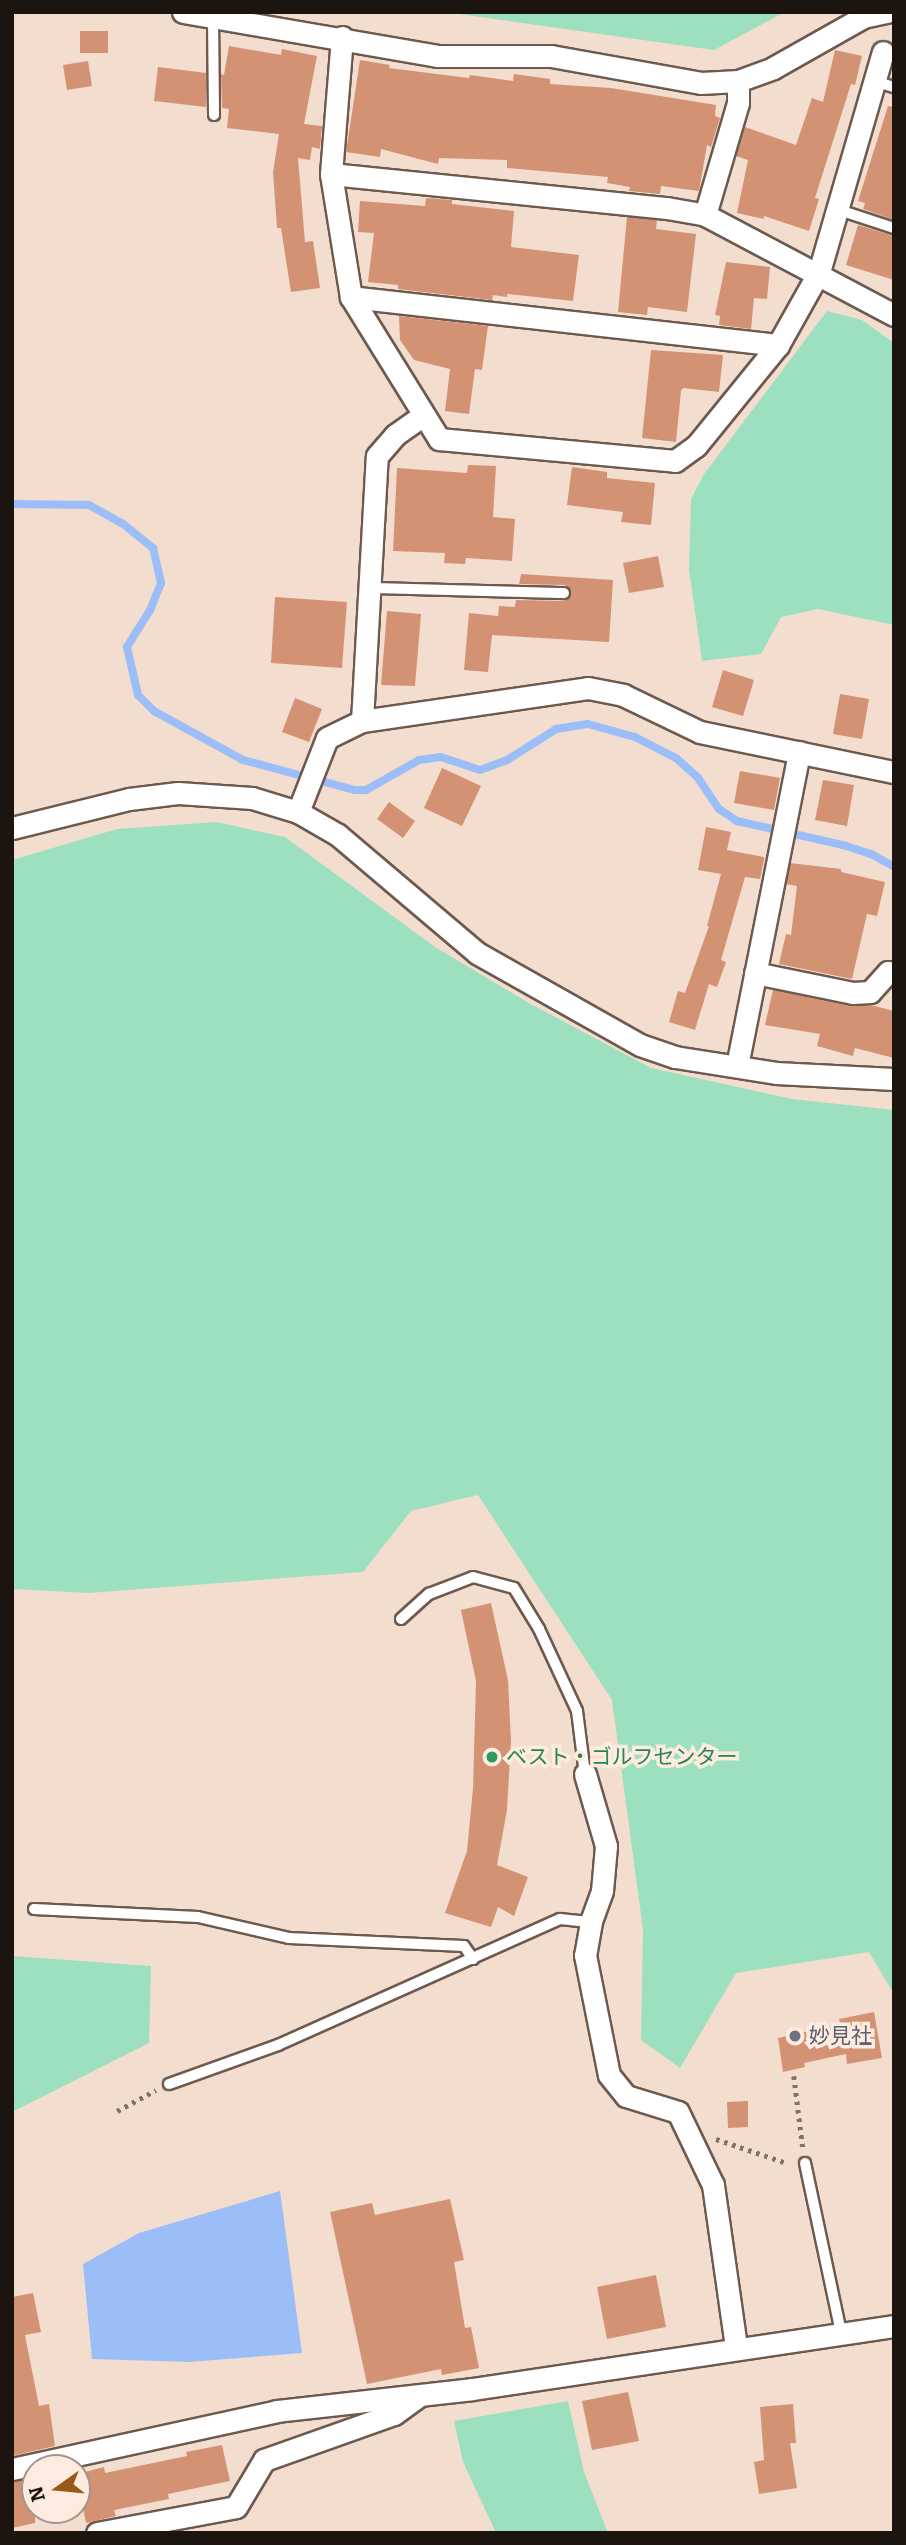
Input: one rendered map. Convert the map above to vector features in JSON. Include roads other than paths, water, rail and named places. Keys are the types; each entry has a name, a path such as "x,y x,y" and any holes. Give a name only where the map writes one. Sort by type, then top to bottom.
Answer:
{"street":[{"path":"183,12 438,55 551,56 701,83 738,81 773,68 863,17 887,12"},
{"path":"342,37 331,174 351,297 439,439 675,461 696,446 778,345 819,272 836,209 884,84 883,52"},
{"path":"705,215 738,103 738,81"},
{"path":"331,174 667,208 705,215 819,272 894,315"},
{"path":"351,297 778,345"},
{"path":"362,721 377,456 395,435 424,415"},
{"path":"298,812 327,738 362,721 588,688 623,695 701,732 894,772"},
{"path":"737,1066 799,752"},
{"path":"12,828 129,799 178,793 252,798 298,812 338,835 477,953 608,1030 675,1057 776,1073 894,1079"},
{"path":"755,973 853,993 870,992 888,972 894,973"},
{"path":"585,1774 606,1846 602,1891 591,1922 585,1955 609,2076 626,2096 678,2112 713,2185 736,2347"},
{"path":"12,2469 278,2411 421,2395 894,2326"},
{"path":"97,2533 236,2507 264,2460 394,2414 421,2395"}],"lane":[{"path":"214,17 214,116"},
{"path":"836,209 894,228"},
{"path":"370,588 564,593"},
{"path":"401,1619 429,1594 473,1577 514,1588 539,1629 578,1711 585,1774"},
{"path":"34,1909 198,1917 289,1938 464,1946 473,1959"},
{"path":"169,2084 278,2045 560,1919 591,1922"},
{"path":"805,2163 841,2333"}],"water":[{"path":"280,2191 302,2353 189,2362 92,2359 83,2264 139,2233"}],"waterway":[{"path":"12,504 89,505 122,523 153,548 161,583 150,610 127,647 138,695 154,711 243,760 355,790 366,790 419,760 441,757 480,770 507,760 556,729 588,724 635,737 676,758 698,778 719,809 737,821 843,845 871,854 894,867"}],"place":[{"name":"ベスト・ゴルフセンター","path":"492,1757"},
{"name":"妙見社","path":"795,2036"}]}
